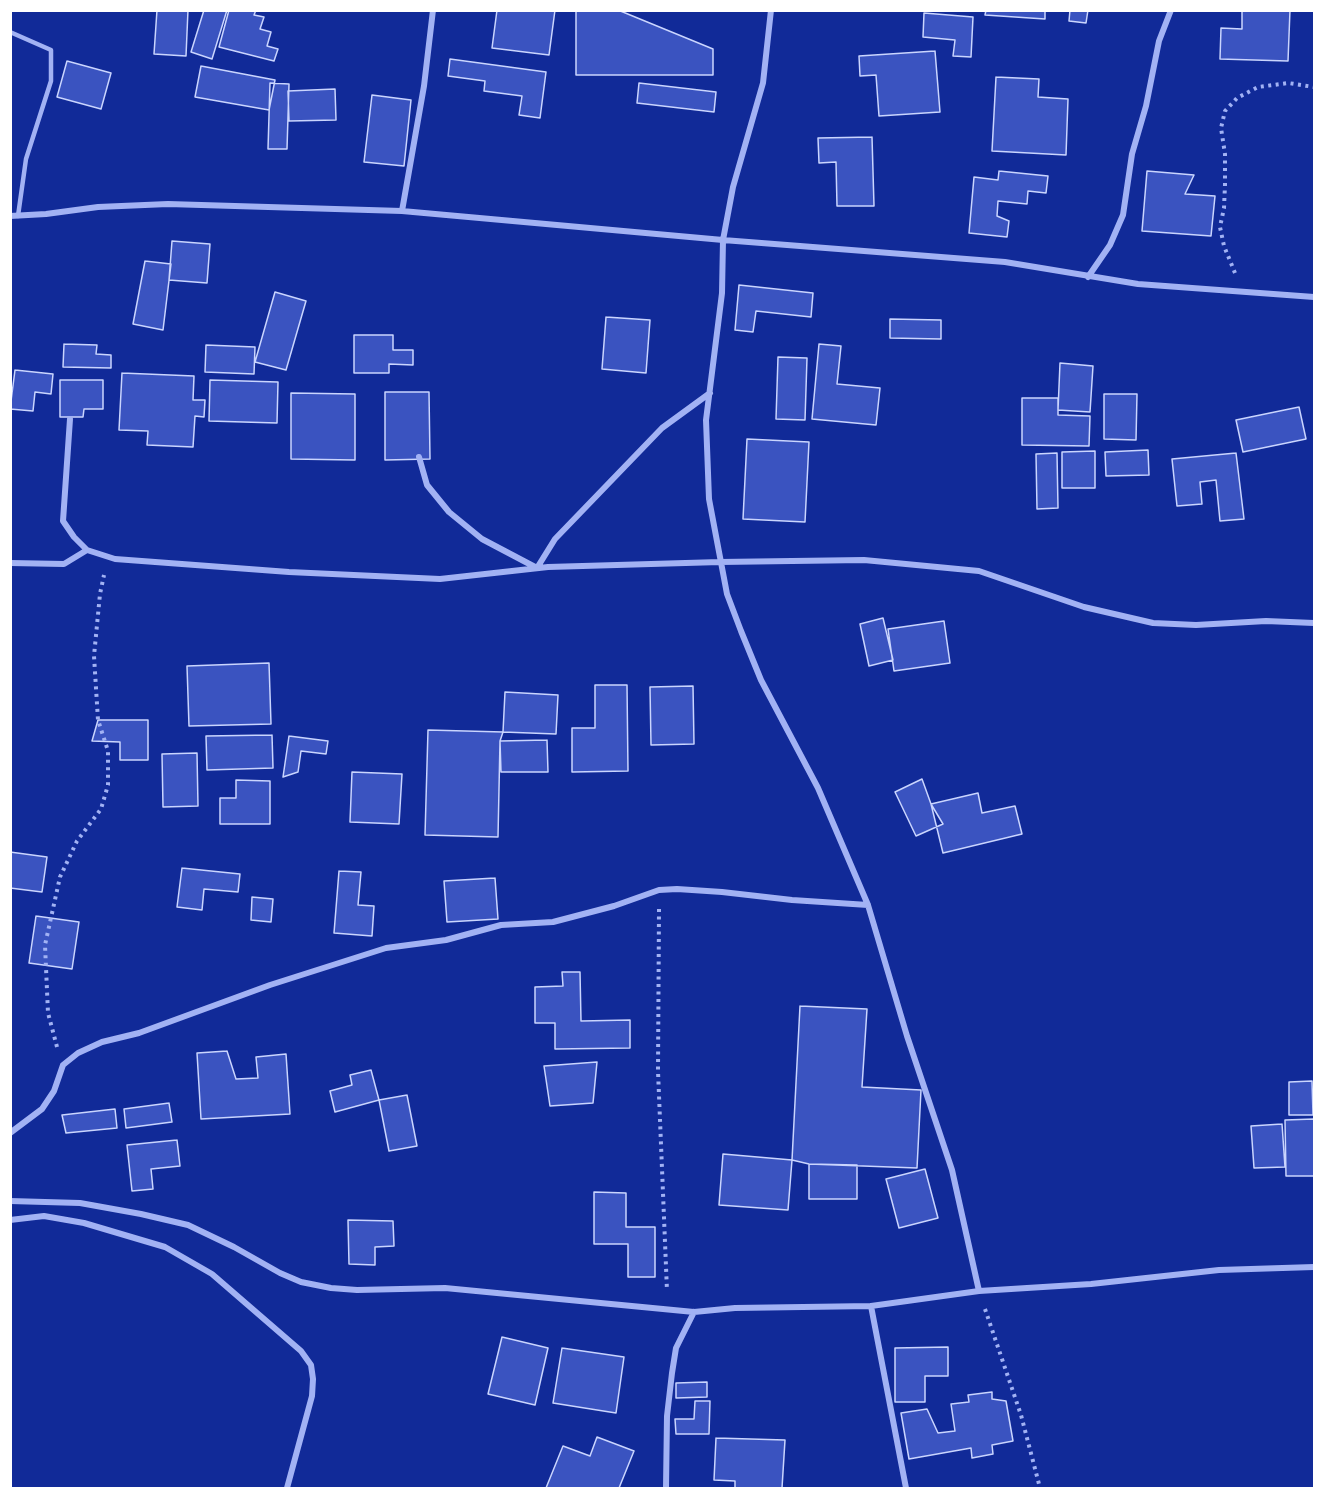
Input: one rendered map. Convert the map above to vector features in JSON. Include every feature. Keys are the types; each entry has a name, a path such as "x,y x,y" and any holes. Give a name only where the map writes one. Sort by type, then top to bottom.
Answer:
{"street":[{"path":"402,211 424,86 433,10"},
{"path":"771,10 763,83 733,187 723,240 722,293 706,420 709,499 728,594 761,680 818,788 868,905 907,1036 952,1170 979,1291"},
{"path":"1088,277 1110,245 1123,215 1132,154 1146,106 1159,41 1171,10"},
{"path":"10,216 98,207 168,204 402,211 723,240 1005,262 1138,284 1314,297"},
{"path":"537,568 555,539 662,428 710,393"},
{"path":"70,419 63,521 87,550 115,560 289,572 440,579 537,568 864,560 979,571 1084,607 1153,623 1196,625 1266,621 1314,623"},
{"path":"419,457 427,484 448,512 482,539 537,568"},
{"path":"10,563 64,564 87,550"},
{"path":"10,1133 42,1108 54,1090 63,1065 78,1053 102,1042 139,1033 270,985 386,948 446,940 501,925 553,922 614,906 659,890 695,890 868,905"},
{"path":"10,1201 80,1203 188,1225 280,1273 301,1282 321,1286 357,1290 445,1288 694,1312 735,1308 871,1306 979,1291 1091,1284 1219,1270 1314,1267"},
{"path":"10,1220 44,1216 84,1223 165,1247 212,1274 300,1351 311,1365 312,1396 287,1488"},
{"path":"871,1306 906,1488"},
{"path":"666,1488 667,1416 672,1373 676,1348 694,1312"}],"lane":[{"path":"10,32 51,50 51,81 26,159 18,216"}],"path":[{"path":"1243,293 1224,246 1220,227 1225,185 1225,154 1221,128 1225,111 1237,98 1258,87 1288,83 1314,87"},
{"path":"63,1065 48,1014 45,945 60,877 77,841 101,808 108,785 108,751 98,720 94,656 103,577 115,560"},
{"path":"659,890 658,1071 668,1310"},
{"path":"979,1291 1021,1415 1040,1488"}],"building":[{"path":"157,10 188,10 186,56 154,54"},
{"path":"204,10 227,10 212,59 191,52"},
{"path":"229,10 256,10 254,15 264,17 260,29 271,32 267,46 278,49 274,61 219,47"},
{"path":"497,10 555,10 549,55 492,48"},
{"path":"576,10 618,10 713,49 713,75 576,75"},
{"path":"986,10 1045,10 1045,19 985,15"},
{"path":"1070,10 1088,10 1086,23 1069,21"},
{"path":"1242,10 1290,10 1288,61 1220,59 1221,28 1242,29"},
{"path":"924,13 973,17 971,57 953,56 955,40 923,37"},
{"path":"935,51 940,112 879,116 876,75 860,76 859,56"},
{"path":"450,59 546,72 540,118 519,115 522,96 484,91 485,81 448,76"},
{"path":"67,61 111,73 101,109 57,97"},
{"path":"201,66 275,80 269,110 195,97"},
{"path":"996,77 1039,79 1038,97 1068,99 1066,155 992,151"},
{"path":"270,83 289,84 287,149 268,149"},
{"path":"639,83 716,92 714,112 637,103"},
{"path":"335,89 336,120 289,121 288,91"},
{"path":"372,95 411,100 404,166 364,162"},
{"path":"872,137 874,206 837,206 836,162 819,163 818,138"},
{"path":"999,171 1048,176 1046,193 1028,191 1027,204 998,201 997,216 1009,221 1007,237 969,233 974,177 998,180"},
{"path":"1147,171 1194,175 1185,194 1215,196 1211,236 1142,231"},
{"path":"172,241 210,244 207,283 169,280"},
{"path":"145,261 171,264 163,330 133,324"},
{"path":"739,285 813,293 811,317 756,311 753,332 735,330"},
{"path":"275,292 306,301 286,370 255,362"},
{"path":"606,317 650,320 646,373 602,369"},
{"path":"890,319 941,320 941,339 890,338"},
{"path":"354,335 393,335 393,350 413,350 413,365 389,364 389,373 354,373"},
{"path":"64,344 97,345 96,354 111,355 111,368 63,367"},
{"path":"819,344 841,346 837,384 880,388 876,425 812,419"},
{"path":"206,345 255,347 254,374 205,372"},
{"path":"778,357 807,358 805,420 776,419"},
{"path":"1060,363 1093,366 1090,412 1058,410"},
{"path":"15,370 53,374 51,394 35,392 33,411 10,409"},
{"path":"122,373 194,376 193,400 205,400 204,417 195,416 193,447 147,445 148,431 119,430"},
{"path":"60,380 103,380 103,409 84,409 83,417 60,417"},
{"path":"210,380 278,382 277,423 209,421"},
{"path":"385,392 429,392 430,459 385,460"},
{"path":"291,393 355,394 355,460 291,459"},
{"path":"1104,394 1137,394 1136,440 1104,439"},
{"path":"1022,398 1058,398 1058,415 1090,416 1089,446 1022,445"},
{"path":"1299,407 1306,439 1243,452 1236,420"},
{"path":"747,439 809,442 805,522 743,519"},
{"path":"1148,450 1149,475 1106,476 1105,452"},
{"path":"1095,451 1095,488 1062,488 1062,452"},
{"path":"1057,453 1058,508 1037,509 1036,454"},
{"path":"1236,453 1244,519 1220,521 1216,480 1200,482 1202,504 1177,506 1172,459"},
{"path":"883,618 893,660 869,666 860,624"},
{"path":"944,621 950,663 894,671 888,629"},
{"path":"269,663 271,724 189,726 187,666"},
{"path":"595,685 627,685 628,771 572,772 572,728 595,728"},
{"path":"693,686 694,744 651,745 650,687"},
{"path":"505,692 558,695 556,734 503,732"},
{"path":"98,720 148,720 148,760 120,760 120,742 92,741"},
{"path":"428,730 503,732 500,741 498,837 425,835"},
{"path":"272,735 273,768 207,770 206,736"},
{"path":"289,736 328,741 326,754 301,751 298,772 283,777"},
{"path":"547,740 548,772 501,772 500,741"},
{"path":"197,753 198,806 163,807 162,754"},
{"path":"352,772 402,774 399,824 350,822"},
{"path":"922,779 931,804 943,824 916,836 895,792"},
{"path":"236,780 270,781 270,824 220,824 220,798 236,798"},
{"path":"978,793 982,813 1015,806 1022,834 943,853 931,804"},
{"path":"10,852 47,857 42,892 10,888"},
{"path":"182,868 240,874 238,892 204,889 202,910 177,907"},
{"path":"339,871 361,872 358,905 374,906 372,936 334,933"},
{"path":"495,878 498,919 447,922 444,881"},
{"path":"252,897 273,899 271,922 251,920"},
{"path":"36,916 79,922 72,969 29,963"},
{"path":"562,972 580,972 581,1021 630,1020 630,1048 555,1049 555,1023 535,1023 535,987 563,986"},
{"path":"800,1006 867,1009 862,1087 921,1090 917,1168 809,1164 792,1160"},
{"path":"227,1051 236,1079 258,1078 256,1057 286,1054 290,1114 201,1119 197,1053"},
{"path":"597,1062 593,1103 550,1106 544,1066"},
{"path":"371,1070 379,1100 335,1112 330,1091 352,1085 350,1075"},
{"path":"1312,1081 1313,1115 1289,1115 1289,1082"},
{"path":"407,1095 417,1146 389,1151 379,1100"},
{"path":"169,1103 172,1122 126,1128 124,1109"},
{"path":"115,1109 117,1128 66,1133 62,1115"},
{"path":"1314,1119 1314,1176 1286,1176 1285,1120"},
{"path":"1282,1124 1285,1167 1254,1168 1251,1126"},
{"path":"177,1140 180,1166 151,1169 153,1189 132,1191 127,1145"},
{"path":"723,1154 792,1160 788,1210 719,1205"},
{"path":"809,1164 857,1165 857,1199 809,1199"},
{"path":"925,1169 938,1218 899,1228 886,1179"},
{"path":"594,1192 626,1193 626,1227 655,1227 655,1277 628,1277 628,1244 594,1244"},
{"path":"348,1220 393,1221 394,1246 375,1247 375,1265 349,1264"},
{"path":"502,1337 548,1348 535,1405 488,1394"},
{"path":"948,1347 948,1376 925,1376 925,1402 895,1402 895,1348"},
{"path":"562,1348 624,1357 616,1413 553,1403"},
{"path":"707,1382 707,1397 676,1398 676,1383"},
{"path":"992,1392 992,1399 1006,1401 1013,1441 992,1445 993,1454 972,1458 971,1448 909,1459 901,1413 927,1409 938,1433 955,1431 951,1404 969,1402 968,1395"},
{"path":"695,1401 710,1401 709,1434 676,1434 675,1419 694,1419"},
{"path":"597,1437 634,1451 619,1488 546,1488 563,1446 590,1456"},
{"path":"716,1438 785,1440 782,1488 735,1488 735,1481 714,1480"}]}
